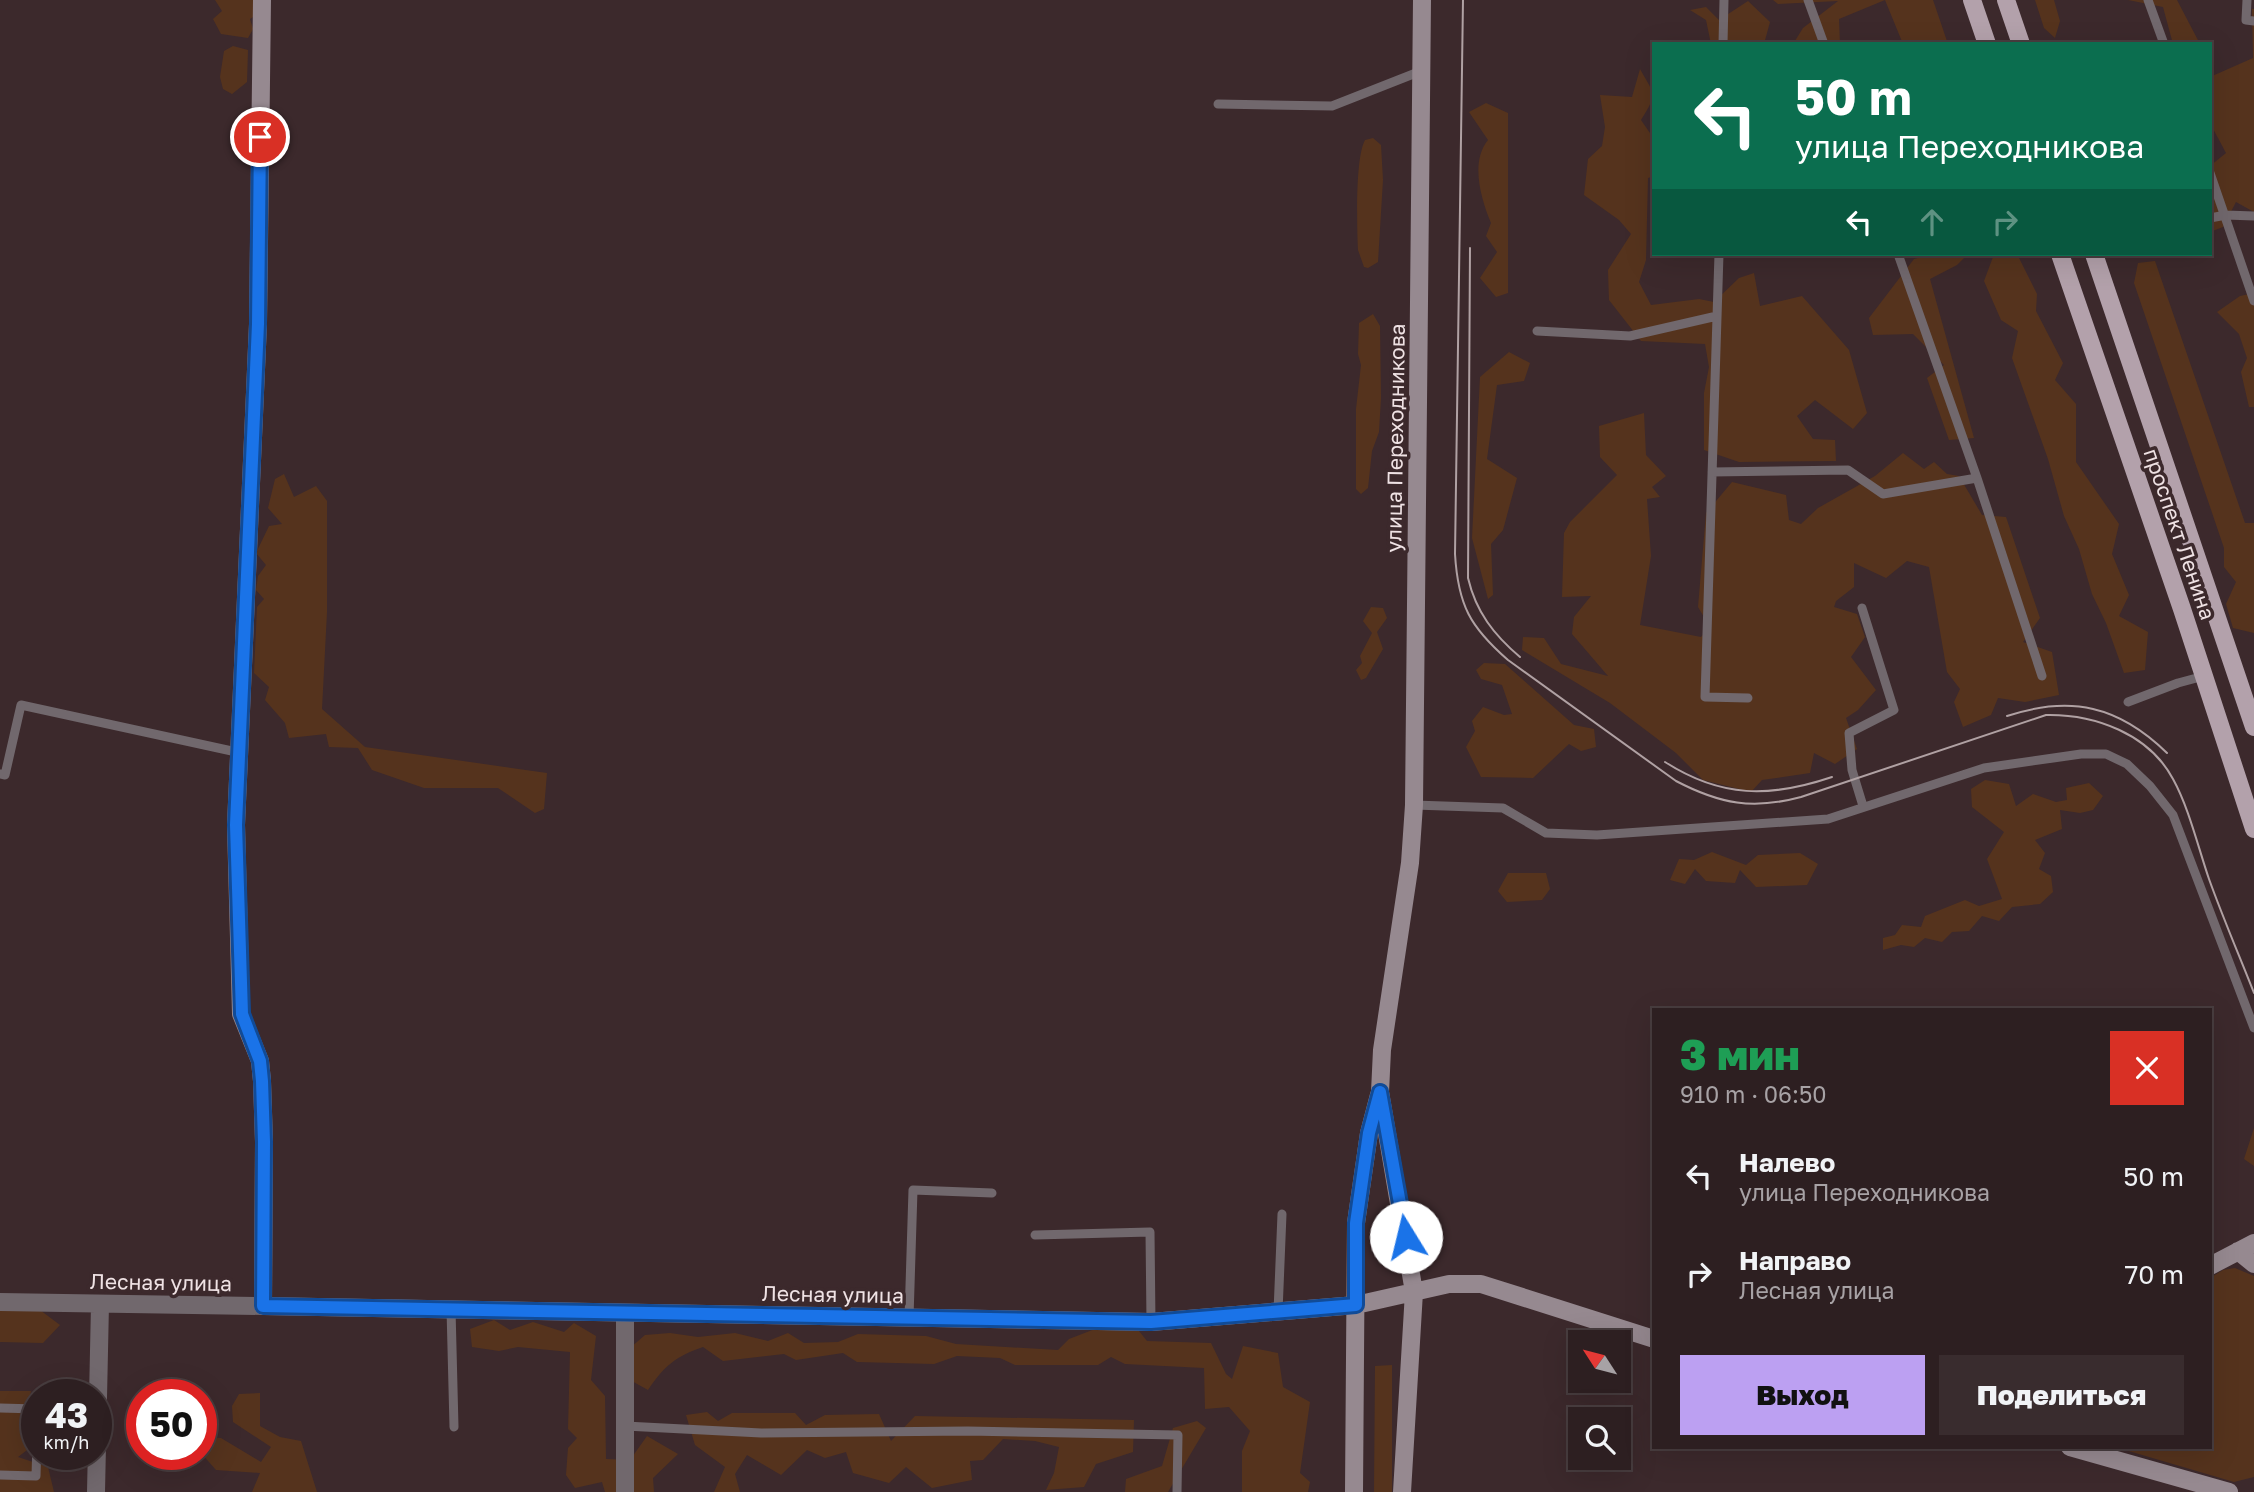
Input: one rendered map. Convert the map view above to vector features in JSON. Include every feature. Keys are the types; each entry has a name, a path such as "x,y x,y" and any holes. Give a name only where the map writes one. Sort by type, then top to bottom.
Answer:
{"main road":[{"path":"262,0 258,324 236,825 242,1014 260,1061 262,1081 263,1306"},
{"name":"улица Переходникова","path":"1380,1092 1382,1050 1405,900 1414,805 1422,0"},
{"path":"1972,0 1986,42"},
{"path":"2006,0 2020,42"},
{"name":"проспект Ленина","path":"2061,256 2254,829"},
{"name":"проспект Ленина","path":"2095,256 2254,727"},
{"path":"1380,1092 1414,1292 1402,1492"},
{"path":"1354,1492 1356,1223 1369,1133 1380,1092"},
{"path":"2212,1265 2246,1247 2254,1264"},
{"name":"Лесная улица","path":"263,1306 1151,1322 1356,1305 1449,1284 1481,1284 1652,1338"},
{"path":"2094,1451 2229,1492"}],"street":[{"name":"Лесная улица","path":"0,1302 263,1306"},
{"path":"98,1379 100,1304"},
{"path":"625,1312 625,1492"},
{"path":"96,1470 96,1492"}],"lane":[{"path":"1723,42 1724,0"},
{"path":"1808,0 1823,42"},
{"path":"2148,0 2163,42"},
{"path":"2247,0 2246,20 2254,21"},
{"path":"1218,104 1332,106 1421,71"},
{"path":"2212,178 2254,302"},
{"path":"2212,218 2254,216"},
{"path":"1719,256 1705,697 1748,698"},
{"path":"1899,256 1977,478 2042,676"},
{"path":"1537,331 1630,336 1717,316"},
{"path":"1712,472 1848,470 1883,494 1977,478"},
{"path":"1862,608 1894,710 1849,733 1852,770 1863,806"},
{"path":"2127,702 2204,676"},
{"path":"0,774 5,775 21,705 241,753"},
{"path":"1414,805 1503,808 1546,833 1597,835 1828,819 1984,768 2081,754 2106,754 2127,764 2150,786 2173,815 2254,1028"},
{"path":"909,1318 914,1189 992,1193"},
{"path":"1278,1312 1282,1214"},
{"path":"1035,1234 1150,1232 1151,1322"},
{"path":"451,1309 454,1427"},
{"path":"0,1408 21,1409"},
{"path":"625,1426 761,1433 968,1431 1178,1436 1177,1492"},
{"path":"0,1475 36,1476 36,1470"}],"shaded area":[{"path":"215,0 255,0 256,15 250,19 253,29 248,38 221,34 213,19 222,11"},
{"path":"1773,0 1885,0 1839,19 1840,42 1794,42 1803,28 1838,1 1778,4"},
{"path":"1885,0 1933,0 1947,42 1902,42"},
{"path":"2035,0 2054,0 2060,21 2055,38 2044,28"},
{"path":"2128,0 2177,0 2199,42 2172,42 2163,7"},
{"path":"1748,1 1770,22 1765,42 1711,42 1706,20 1690,10 1706,7 1719,20"},
{"path":"2254,9 2254,212 2236,202 2223,227 2212,231 2212,164 2226,153 2212,127 2212,76 2253,58"},
{"path":"233,46 248,50 247,82 232,94 223,89 220,77 224,51"},
{"path":"1640,69 1652,94 1641,120 1652,136 1652,177 1648,178 1646,260 1639,282 1651,305 1699,299 1714,302 1739,278 1754,273 1760,306 1802,296 1849,350 1867,413 1853,429 1815,400 1797,416 1813,439 1835,440 1836,461 1739,462 1704,450 1704,393 1709,367 1705,344 1641,341 1609,300 1608,270 1631,234 1619,220 1584,195 1588,159 1602,146 1605,127 1600,95 1632,97"},
{"path":"1486,103 1508,113 1508,293 1496,297 1480,278 1497,252 1486,236 1491,223 1478,170 1479,159 1488,140 1469,112"},
{"path":"1373,138 1381,145 1383,180 1378,262 1368,268 1364,267 1358,250 1357,193 1362,149 1365,140"},
{"path":"1927,256 1966,256 1957,265 1930,279 1974,438 1949,440 1927,378 1944,365 1913,334 1873,335 1869,318 1914,259"},
{"path":"2018,256 2037,294 2036,311 2063,363 2055,380 2076,404 2076,462 2119,524 2112,554 2129,595 2119,616 2148,632 2145,670 2124,673 2092,594 2079,549 2064,516 2048,459 2012,358 2018,331 2001,320 1984,281 1993,257"},
{"path":"2155,261 2245,523 2254,523 2254,633 2233,628 2226,604 2236,582 2224,567 2224,548 2134,283 2138,263"},
{"path":"2254,293 2254,407 2249,407 2241,372 2247,358 2239,334 2217,312 2240,296"},
{"path":"1373,314 1380,326 1379,432 1372,451 1368,488 1361,494 1356,489 1356,409 1361,365 1358,354 1359,323"},
{"path":"1509,352 1530,363 1524,381 1497,385 1487,459 1517,478 1503,530 1491,544 1493,595 1488,599 1472,538 1480,377"},
{"path":"1644,413 1646,455 1666,476 1652,487 1660,497 1647,499 1651,556 1640,625 1701,637 1710,627 1698,607 1706,513 1732,482 1786,495 1789,520 1801,524 1818,508 1875,476 1903,453 1924,469 1934,462 1947,474 1959,476 1982,515 2006,517 2040,618 2023,642 2052,652 2059,695 2025,702 1998,698 1991,715 1963,727 1954,702 1960,689 1947,672 1929,567 1907,561 1886,578 1854,563 1854,587 1836,601 1834,607 1857,614 1865,637 1851,657 1876,690 1858,710 1846,718 1857,749 1835,764 1814,753 1810,773 1762,780 1751,792 1703,780 1676,753 1610,703 1522,650 1523,637 1544,638 1561,664 1608,676 1572,634 1574,617 1591,596 1562,597 1564,533 1570,522 1617,475 1600,457 1599,426"},
{"path":"284,474 294,497 316,486 327,501 327,612 322,709 365,747 547,773 544,809 535,813 498,788 424,788 372,770 358,748 329,747 326,734 289,738 285,723 265,700 269,687 254,673 257,607 264,599 256,590 258,576 266,565 256,553 269,526 282,524 268,508 275,479"},
{"path":"1371,607 1383,608 1387,618 1377,632 1383,649 1366,678 1361,680 1356,670 1362,663 1360,656 1372,633 1363,621"},
{"path":"1484,663 1505,664 1574,725 1594,729 1596,747 1581,751 1569,744 1533,778 1481,777 1466,747 1475,731 1472,721 1483,707 1504,715 1512,714 1502,685 1481,679 1476,670"},
{"path":"1985,780 2009,784 2016,806 2033,794 2056,802 2067,800 2066,788 2089,783 2103,796 2093,810 2080,813 2060,810 2062,829 2035,840 2045,853 2039,869 2051,876 2053,892 2040,904 2012,907 1999,921 1982,916 1969,931 1952,932 1942,942 1925,938 1914,947 1901,945 1883,950 1883,938 1895,935 1902,925 1921,927 1925,916 1965,900 1979,906 2002,899 1987,859 2004,832 1972,807 1971,789"},
{"path":"1712,852 1746,865 1758,855 1800,853 1818,864 1807,885 1756,887 1740,870 1735,883 1706,881 1695,869 1685,884 1670,880 1679,859 1694,860"},
{"path":"1508,873 1546,873 1550,889 1542,900 1507,902 1498,891"},
{"path":"2254,1128 2254,1166 2244,1159"},
{"path":"2235,1268 2254,1276 2254,1477 2234,1482 2122,1449 2212,1449 2212,1277 2223,1270"},
{"path":"36,1307 60,1325 43,1343 0,1342 0,1310"},
{"path":"494,1320 510,1330 533,1322 564,1332 574,1323 596,1336 591,1380 605,1396 606,1459 630,1460 647,1436 678,1454 653,1478 654,1492 605,1492 602,1482 575,1488 566,1475 568,1448 577,1438 568,1429 570,1352 518,1347 499,1351 472,1347 470,1329"},
{"path":"1108,1324 1135,1326 1147,1341 1211,1343 1226,1374 1232,1379 1243,1346 1278,1353 1283,1387 1310,1402 1300,1473 1310,1482 1308,1492 1242,1492 1242,1451 1250,1431 1229,1407 1205,1409 1204,1368 1125,1364 1111,1357 1098,1365 1015,1365 1000,1358 957,1356 934,1364 857,1362 843,1353 796,1360 784,1354 723,1361 703,1347 671,1363 648,1390 621,1375 630,1348 645,1335 670,1333 698,1337 735,1333 768,1341 788,1333 804,1343 838,1342 858,1334 926,1336 956,1344 1058,1350 1069,1339"},
{"path":"1392,1365 1392,1492 1374,1492 1375,1366"},
{"path":"0,1391 21,1391 21,1455 18,1457 21,1458 21,1470 49,1470 54,1492 0,1492"},
{"path":"260,1393 260,1426 280,1437 301,1441 317,1492 252,1492 260,1473 216,1470 217,1438 261,1462 271,1447 233,1422 232,1406 239,1394"},
{"path":"707,1412 718,1421 732,1413 795,1413 806,1425 825,1415 879,1414 891,1441 915,1416 1134,1420 1133,1452 1096,1464 1084,1487 1046,1490 1054,1473 1059,1447 1035,1441 1003,1439 983,1460 970,1461 972,1480 932,1488 906,1467 889,1483 853,1473 846,1452 825,1458 807,1450 781,1475 747,1455 735,1474 740,1492 714,1492 725,1467 695,1445 686,1415"},
{"path":"1197,1421 1206,1428 1168,1492 1125,1492 1126,1479 1162,1466 1173,1428"}],"tram line":[{"path":"1463,0 1455,554 1463,601 1468,614 1484,637 1508,660 1676,781 1722,800 1752,804 1801,797 2046,715 2083,718 2119,730 2150,750 2163,763 2179,790 2214,894 2254,993"},
{"path":"1470,248 1468,578 1476,602 1487,622 1520,657"},
{"path":"2007,716 2052,706 2093,709 2131,724 2167,753"},
{"path":"1665,762 1706,782 1746,791 1788,789 1832,777"}],"route":[{"path":"260,137 258,324 236,825 242,1014 260,1061 262,1081 263,1306 1151,1322 1356,1305 1356,1223 1369,1133 1380,1092 1406,1237"}]}
